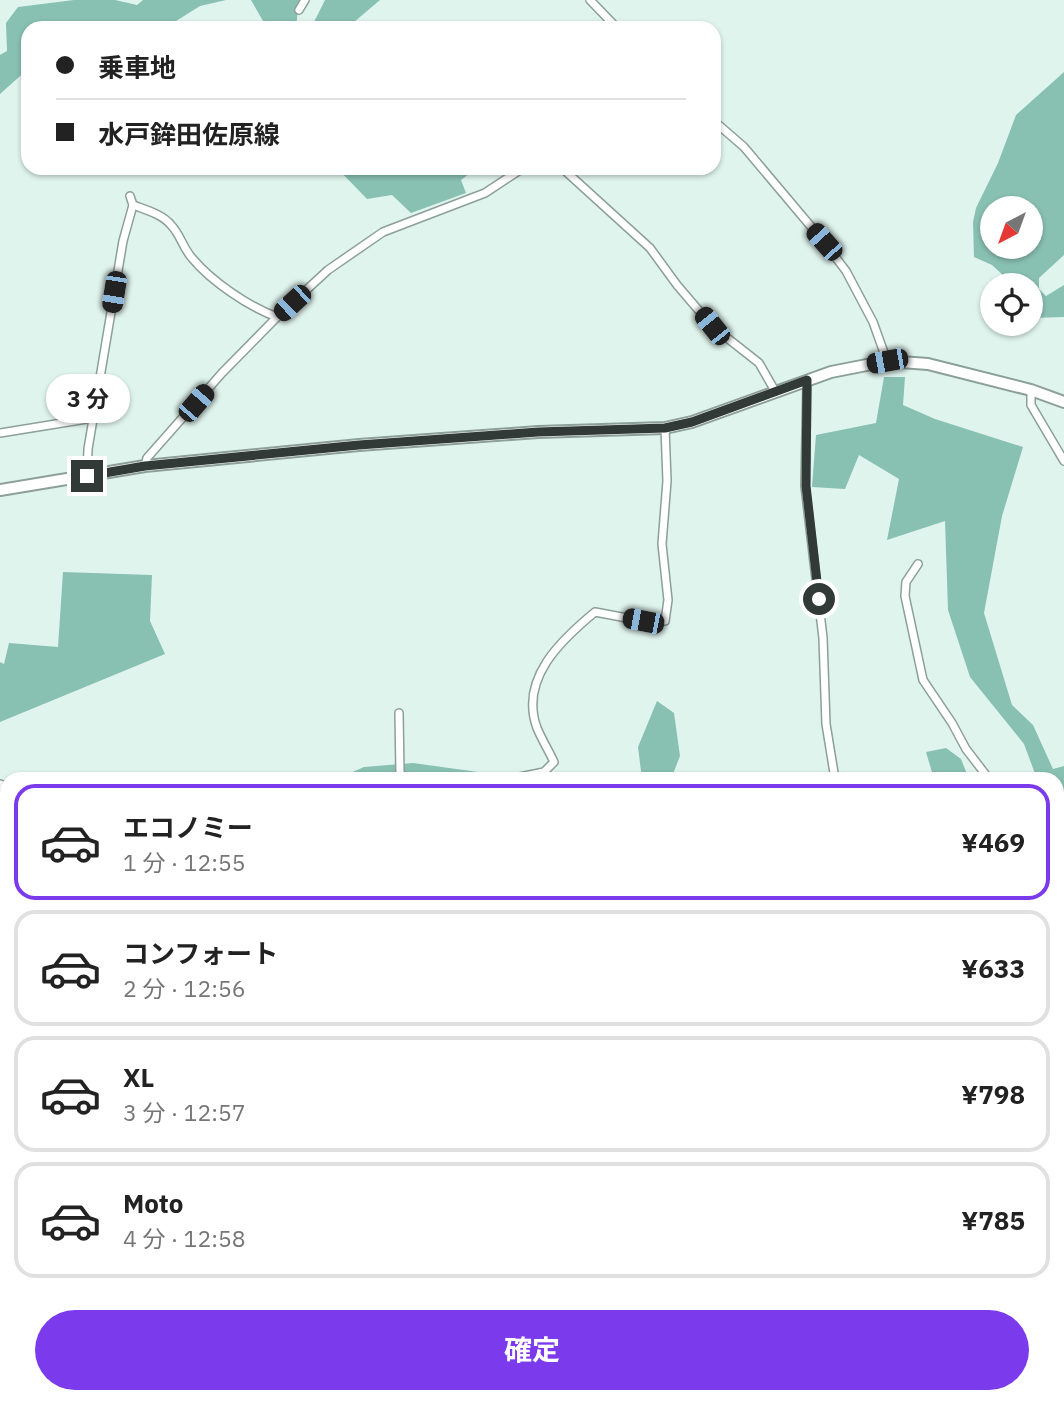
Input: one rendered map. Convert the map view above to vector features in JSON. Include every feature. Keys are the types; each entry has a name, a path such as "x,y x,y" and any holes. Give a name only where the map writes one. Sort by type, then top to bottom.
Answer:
{"main road":[{"path":"0,490 145,466 359,445 510,434 665,428 692,422 831,372 887,361 928,364 1031,390 1064,402"}],"street":[{"path":"299,10 305,0"},
{"path":"590,0 610,21"},
{"path":"721,127 744,147 846,271 873,322 887,361"},
{"path":"145,466 147,458 222,373 328,270 383,232 485,193 512,175"},
{"path":"570,175 650,248 712,326 759,363 775,391"},
{"path":"87,476 88,449 122,242 133,205 130,196"},
{"path":"133,205 161,216 173,226 193,259 238,297 277,317"},
{"path":"807,380 806,486 823,638 826,724 834,772"},
{"path":"1031,390 1031,405 1064,461"},
{"path":"0,433 93,418"},
{"path":"544,772 554,762 536,726 532,701 539,674 565,637 595,612 643,621 665,621 668,600 662,544 667,481 665,428"},
{"path":"918,564 906,582 905,596 923,680 965,748 984,772"},
{"path":"399,713 400,772"}],"green space":[{"path":"74,0 115,0 137,5 143,0 226,0 200,6 176,21 21,21 21,75 0,94 0,55 7,51 6,23 18,7"},
{"path":"251,0 299,0 297,21 263,21"},
{"path":"325,0 380,0 355,21 314,21"},
{"path":"1064,72 1064,255 1043,274 1001,273 992,265 974,257 973,222 980,200 980,259 1043,259 1043,196 982,196 1016,115"},
{"path":"344,175 468,175 461,180 466,193 411,213 392,195 367,199"},
{"path":"1064,285 1064,317 1043,318 1043,293 1046,296"},
{"path":"884,377 905,377 903,405 935,419 1023,447 1002,516 984,613 1012,705 1033,725 1053,769 1064,766 1064,772 1034,772 1024,744 970,677 948,610 945,521 887,540 899,479 859,455 845,489 812,487 816,435 876,423"},
{"path":"63,572 152,575 150,621 165,654 0,722 0,662 4,664 9,643 58,647"},
{"path":"657,701 674,713 680,756 674,772 641,772 638,747"},
{"path":"946,748 961,759 966,772 932,772 926,752"},
{"path":"413,763 478,772 353,772 364,767"}],"route":[{"path":"87,476 145,466 359,445 538,432 665,428 692,422 807,380 806,486 819,599"}]}
